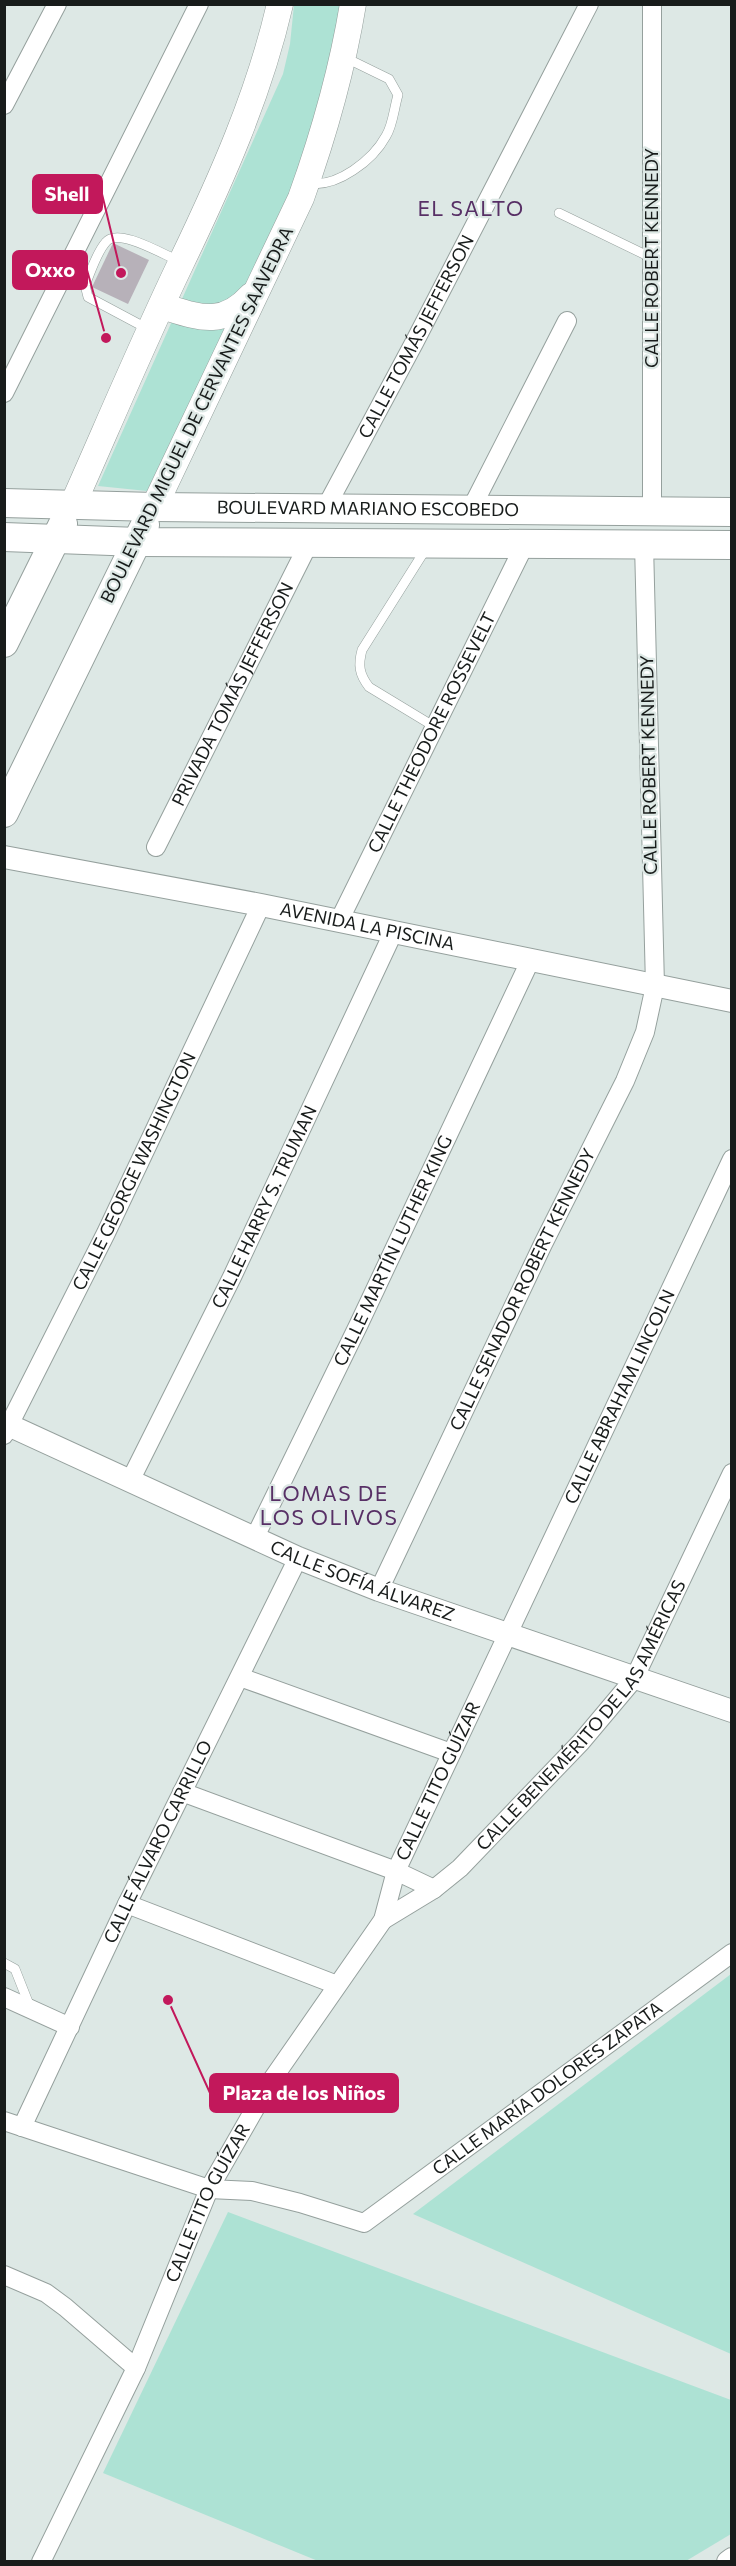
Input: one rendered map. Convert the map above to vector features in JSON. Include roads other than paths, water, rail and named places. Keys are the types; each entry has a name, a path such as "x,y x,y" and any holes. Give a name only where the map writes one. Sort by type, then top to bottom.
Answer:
{"main road":[{"path":"4,643 73,504 150,330 195,236 260,80 280,4"},
{"name":"BOULEVARD MIGUEL DE CERVANTES SAAVEDRA","path":"4,813 138,542 307,182 345,57 353,4"},
{"path":"162,306 217,319 243,306 259,288"},
{"name":"BOULEVARD MARIANO ESCOBEDO","path":"4,503 470,511 732,512"},
{"name":"BOULEVARD MARIANO ESCOBEDO","path":"4,537 138,542 310,541 732,545"}],"street":[{"path":"4,105 57,4"},
{"path":"4,393 199,4"},
{"name":"CALLE TOMÁS JEFFERSON","path":"325,509 414,343 589,4"},
{"name":"CALLE ROBERT KENNEDY","path":"652,4 652,512"},
{"path":"470,511 567,321"},
{"name":"PRIVADA TOMÁS JEFFERSON","path":"156,847 310,541"},
{"name":"CALLE THEODORE ROSSEVELT","path":"339,921 525,544"},
{"name":"CALLE ROBERT KENNEDY","path":"644,544 655,986"},
{"name":"AVENIDA LA PISCINA","path":"4,857 261,905 732,1001"},
{"name":"CALLE GEORGE WASHINGTON","path":"6,1428 106,1233 261,905"},
{"name":"CALLE HARRY S. TRUMAN","path":"131,1479 232,1277 393,933"},
{"name":"CALLE MARTÍN LUTHER KING","path":"254,1539 358,1326 530,961"},
{"name":"CALLE SENADOR ROBERT KENNEDY","path":"380,1590 543,1244 624,1081 645,1032 655,986"},
{"name":"CALLE ABRAHAM LINCOLN","path":"506,1634 732,1159"},
{"name":"CALLE SOFÍA ÁLVAREZ","path":"6,1428 131,1479 298,1558 380,1590 732,1712"},
{"name":"CALLE BENEMÉRITO DE LAS AMÉRICAS","path":"383,1920 434,1889 460,1868 573,1751 634,1679 732,1473"},
{"name":"CALLE ÁLVARO CARRILLO","path":"13,2124 70,2027 182,1792 298,1558"},
{"name":"CALLE TITO GUÍZAR","path":"41,2562 136,2368 209,2189 269,2084 383,1920 396,1871 506,1634"},
{"path":"240,1677 451,1753"},
{"path":"182,1792 396,1871 434,1889"},
{"path":"128,1904 337,1985"},
{"name":"CALLE MARÍA DOLORES ZAPATA","path":"209,2189 252,2191 300,2202 364,2223 732,1953"},
{"path":"4,1997 70,2027"},
{"path":"13,2124 209,2189"},
{"path":"4,2275 46,2293 136,2368"}],"lane":[{"path":"307,182 318,184 360,168 387,136 398,95 389,79 345,57"},
{"path":"559,213 652,258"},
{"path":"150,330 88,297 85,285 105,243 114,237 125,237 182,262"},
{"path":"430,543 362,650 358,663 362,678 369,687 435,727"},
{"path":"4,1963 15,1969 31,2009"},
{"path":"269,2084 374,2084"}],"place":[{"name":"Shell","path":"121,273"},
{"name":"Oxxo","path":"106,338"},
{"name":"Plaza de los Niños","path":"168,2000"}],"district":[{"name":"EL SALTO","path":"471,209"},
{"name":"LOMAS DE LOS OLIVOS","path":"329,1506"}]}
